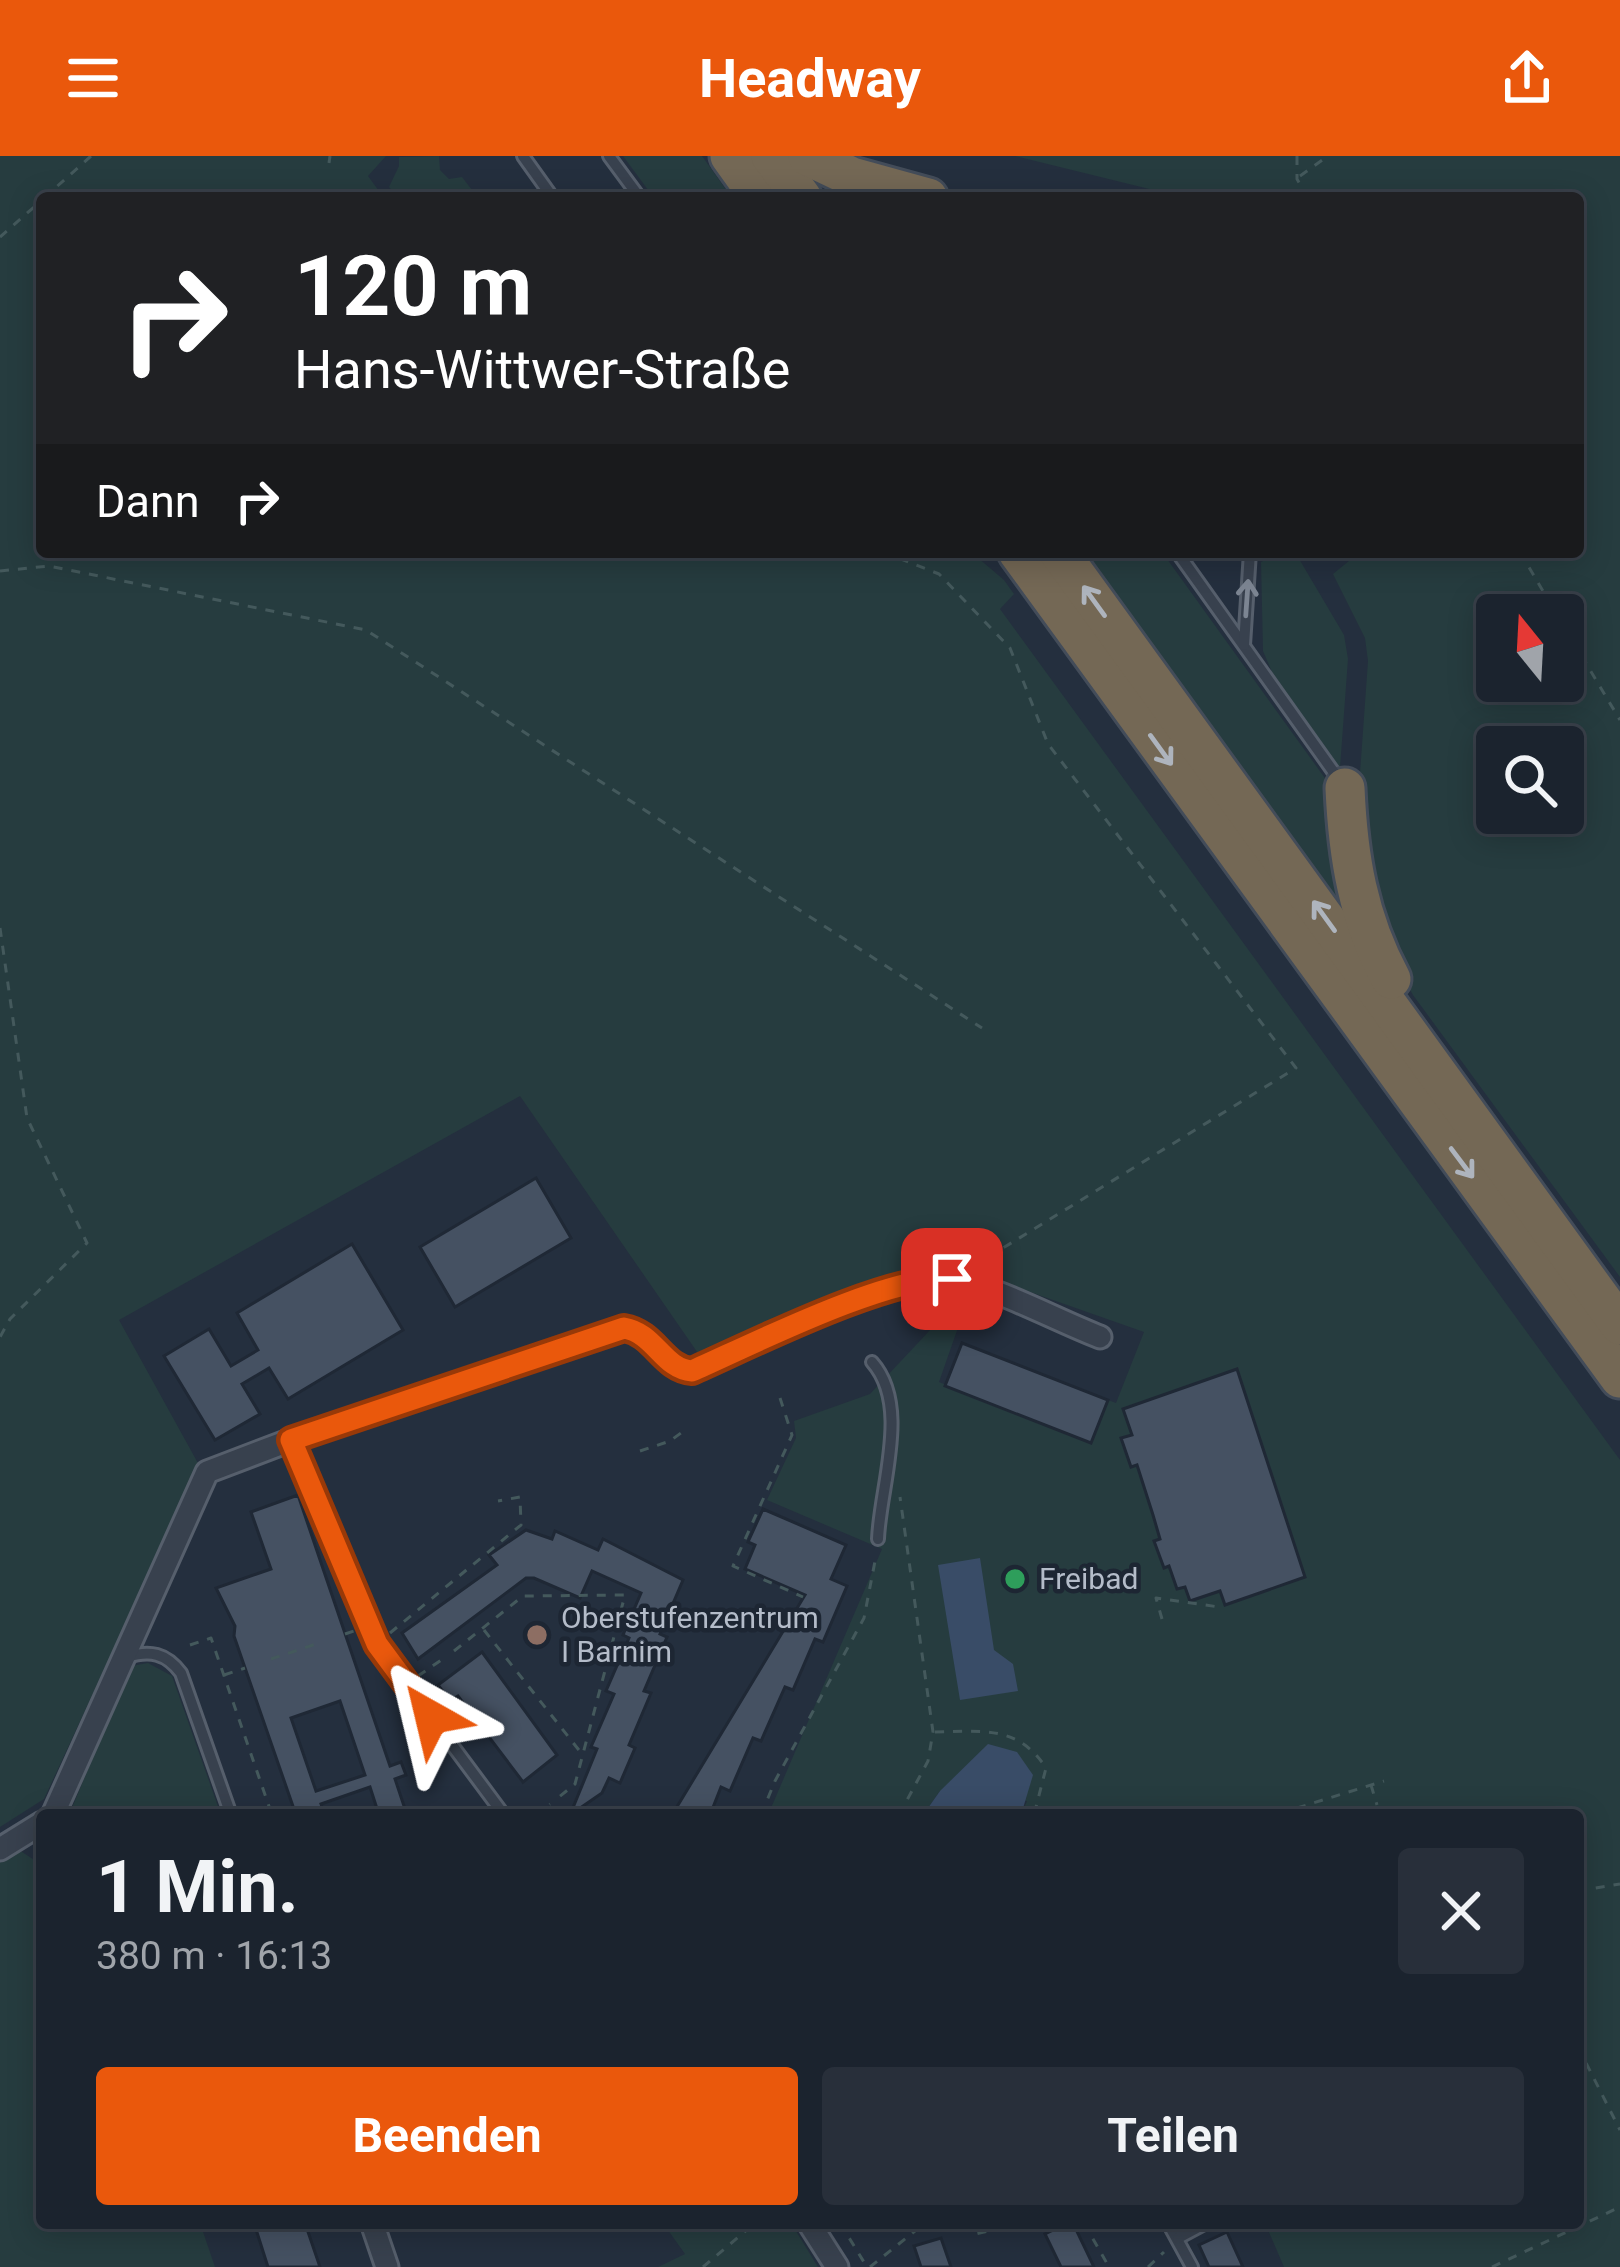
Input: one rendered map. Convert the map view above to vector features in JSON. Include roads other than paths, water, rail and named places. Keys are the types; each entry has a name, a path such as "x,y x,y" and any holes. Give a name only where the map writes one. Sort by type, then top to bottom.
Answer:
{"highway":[{"path":"730,156 756,192"},
{"path":"771,156 798,192"},
{"path":"808,156 852,177 906,192"},
{"path":"993,558 1068,621"},
{"path":"1022,558 1620,1378"},
{"path":"1063,558 1620,1325"},
{"path":"1346,788 1349,850 1360,906 1382,963 1414,1017 1419,1044"}],"street":[{"path":"56,1809 206,1472 624,1328 645,1334 673,1365 692,1371 886,1292 936,1278 952,1279 1100,1337"},
{"path":"0,1849 36,1827"},
{"path":"374,2229 387,2267"},
{"path":"813,2229 837,2267"}],"lane":[{"path":"523,156 550,192"},
{"path":"609,156 636,192"},
{"path":"1181,558 1346,788"},
{"path":"1244,644 1250,558"},
{"path":"872,1362 883,1374 890,1401 878,1539"},
{"path":"291,1440 377,1644 500,1809"},
{"path":"125,1658 153,1653 181,1673 229,1809"},
{"path":"1172,2229 1192,2267"},
{"path":"1178,2238 1195,2229"}],"water":[{"path":"980,1558 994,1650 1013,1664 1018,1691 960,1700 938,1565"},
{"path":"988,1744 1017,1752 1033,1775 1023,1809 927,1809"}],"place":[{"name":"Freibad","path":"1015,1579"},
{"name":"Oberstufenzentrum I Barnim","path":"537,1635"}]}
